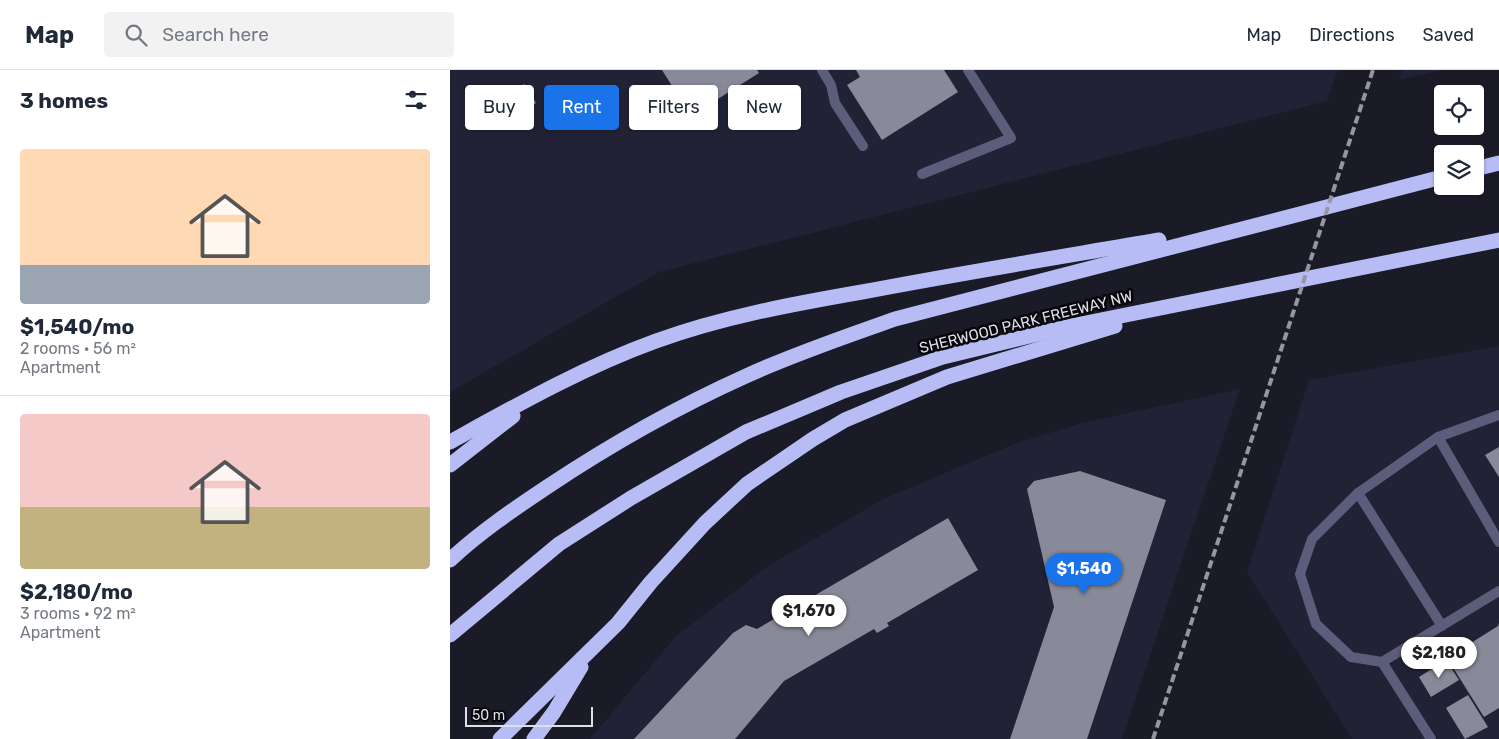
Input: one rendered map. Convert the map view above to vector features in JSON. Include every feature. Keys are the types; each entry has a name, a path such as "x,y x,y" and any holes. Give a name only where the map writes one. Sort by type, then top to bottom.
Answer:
{"highway":[{"path":"1484,167 1499,163"},
{"path":"450,560 507,514 585,462 666,415 747,376 895,319 1257,224 1434,180"},
{"path":"450,442 552,386 657,340 774,309 928,280 1257,224"},
{"name":"SHERWOOD PARK FREEWAY NW","path":"450,635 559,544 631,498 746,432 841,392 943,357 1071,326 1499,240"},
{"path":"500,739 618,623 651,582 705,523 747,484 846,420 947,377 1192,301"},
{"path":"450,465 552,386"},
{"path":"534,739 567,692 589,652"}],"lane":[{"path":"822,70 831,85 835,103 863,146"},
{"path":"922,174 1011,138 968,70"},
{"path":"1499,414 1438,437 1358,493 1312,539 1300,574 1316,624 1350,656 1382,662 1499,590"},
{"path":"1438,437 1499,542"},
{"path":"1358,493 1442,626"},
{"path":"1382,662 1431,739"}],"shaded area":[{"path":"450,70 1338,70 1327,101 659,272 450,392"},
{"path":"1402,70 1442,70 1399,80"},
{"path":"1499,346 1499,739 1352,739 1247,572 1309,380"},
{"path":"1240,389 1122,739 590,739 676,636 768,566 883,499 1017,443 1082,423"}],"building":[{"path":"662,70 757,70 759,73 740,85 728,85 728,93 718,99 718,85 671,85"},
{"path":"856,70 944,70 958,92 882,140 847,85 860,77"},
{"path":"1499,447 1499,477 1485,455"},
{"path":"1080,471 1166,500 1087,739 1010,739 1054,607 1027,489 1034,481"},
{"path":"948,518 978,570 887,623 889,626 877,633 874,629 784,681 735,739 634,739 733,633 746,625 757,629"},
{"path":"1499,623 1499,708 1484,717 1447,658 1498,626"},
{"path":"1446,660 1459,680 1431,697 1419,677"},
{"path":"1468,695 1488,727 1465,739 1446,708"}],"railway":[{"path":"1153,739 1373,70"}]}
